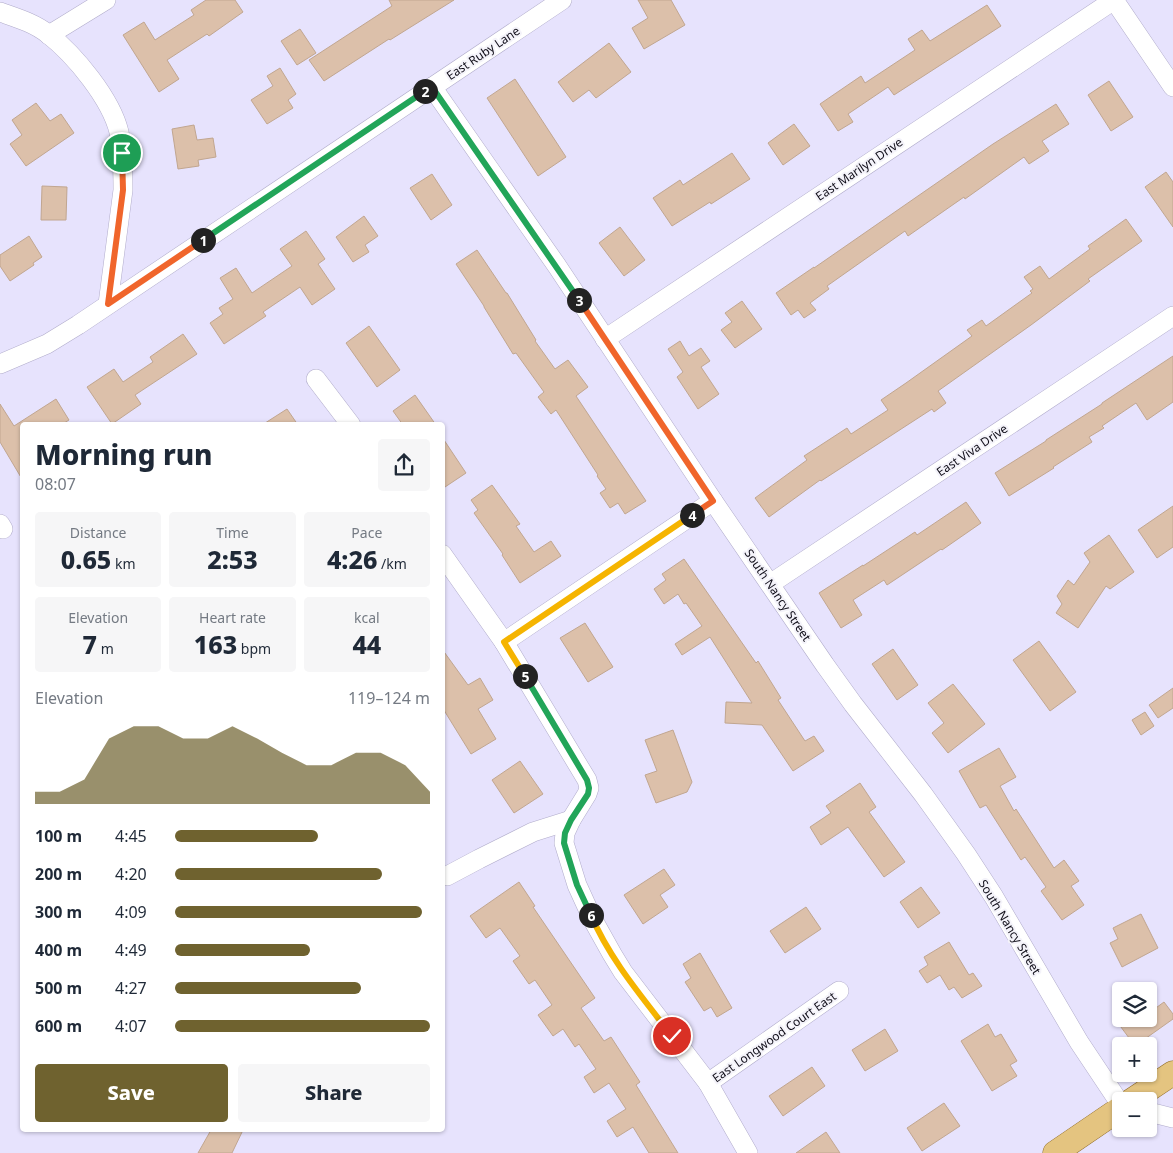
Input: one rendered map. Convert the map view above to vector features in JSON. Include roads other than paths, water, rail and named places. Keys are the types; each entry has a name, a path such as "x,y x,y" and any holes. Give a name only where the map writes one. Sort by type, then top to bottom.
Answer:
{"main road":[{"path":"1144,1092 1173,1073"},
{"path":"1054,1153 1112,1113"}],"street":[{"path":"49,35 106,0"},
{"name":"East Ruby Lane","path":"0,364 47,344 78,325 562,0"},
{"path":"1114,0 1173,87"},
{"name":"East Marilyn Drive","path":"605,339 1114,0"},
{"path":"0,12 29,22 49,35 71,56 94,83 113,113 119,133 123,190 108,304"},
{"name":"South Nancy Street","path":"432,87 557,266 713,501 853,704 923,794 966,854 994,897 1079,1042 1112,1093"},
{"name":"East Viva Drive","path":"770,584 1173,316"},
{"path":"316,379 349,422"},
{"path":"504,642 713,501"},
{"path":"445,558 504,642 587,780 588,794 571,820 565,833 564,843 577,885 593,920 624,972 708,1083 748,1153"},
{"path":"447,876 533,832 571,820"},
{"name":"East Longwood Court East","path":"708,1083 839,991"},
{"path":"1157,1114 1173,1118"}]}
